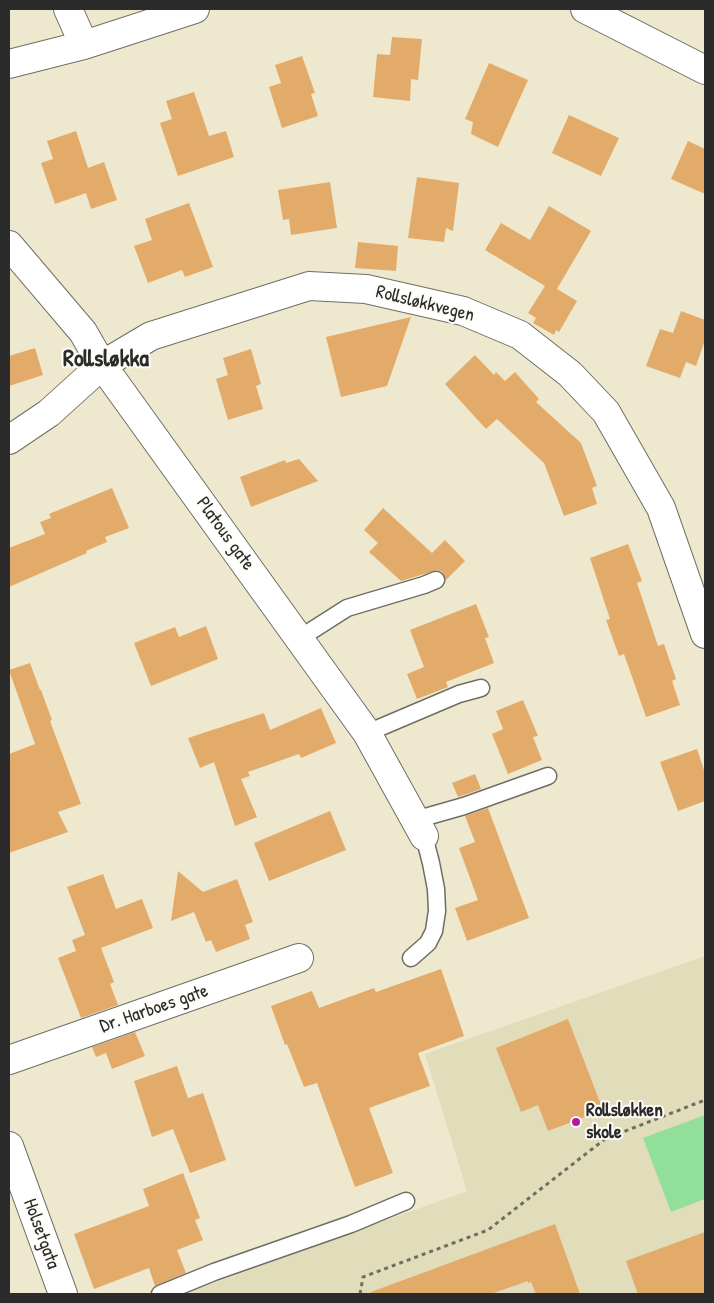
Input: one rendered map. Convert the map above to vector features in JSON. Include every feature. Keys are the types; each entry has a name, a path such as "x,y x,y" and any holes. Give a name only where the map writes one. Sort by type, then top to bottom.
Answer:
{"street":[{"path":"68,9 84,45"},
{"path":"9,64 84,45 195,9"},
{"path":"585,9 705,70"},
{"name":"Platous gate","path":"9,245 83,332 102,365 367,733 420,828"},
{"name":"Rollsløkkvegen","path":"9,440 49,413 102,365 150,336 309,286 366,290 463,311 520,335 570,374 606,412 661,508 705,634"},
{"name":"Dr. Harboes gate","path":"9,1060 299,958"},
{"name":"Holsetgata","path":"9,1146 63,1294"}],"lane":[{"path":"300,638 348,608 436,580"},
{"path":"367,733 459,694 481,688"},
{"path":"411,958 428,943 434,931 437,911 432,872 420,828 464,806 548,776"},
{"path":"160,1294 214,1272 351,1224 406,1202"}],"path":[{"path":"360,1294 363,1278 488,1230 605,1139 705,1100"}],"shaded area":[{"name":"Rollsløkken skole","path":"705,956 705,1294 184,1294 467,1191 425,1054"}],"green space":[{"path":"705,1115 705,1199 671,1212 643,1138"}],"building":[{"path":"392,37 422,39 418,80 411,79 410,101 373,97 377,54 390,55"},
{"path":"302,56 315,93 311,94 318,116 282,128 269,87 281,83 275,65"},
{"path":"489,63 528,80 498,147 471,134 473,122 465,119"},
{"path":"194,92 209,136 226,131 234,157 178,176 160,123 172,119 166,101"},
{"path":"569,115 619,138 601,176 552,153"},
{"path":"76,131 88,168 104,162 117,200 91,209 86,193 55,204 41,163 53,159 47,141"},
{"path":"688,141 705,149 705,194 671,179"},
{"path":"417,177 459,183 453,231 446,228 444,242 408,238"},
{"path":"330,182 337,228 291,235 289,219 283,220 278,190"},
{"path":"189,203 213,267 185,277 182,270 148,283 134,246 152,240 145,219"},
{"path":"549,206 591,231 557,289 577,301 559,332 556,330 554,335 533,323 536,318 528,313 545,286 485,250 501,223 530,240"},
{"path":"358,242 398,246 396,271 355,268"},
{"path":"681,311 705,320 705,340 696,366 686,362 680,378 646,366 660,329 673,333"},
{"path":"411,317 387,386 341,397 326,337"},
{"path":"35,348 43,375 9,386 9,356"},
{"path":"251,349 261,384 256,386 263,409 228,420 216,379 228,375 223,358"},
{"path":"475,355 494,375 496,372 505,381 515,372 539,399 536,402 581,443 597,486 592,488 597,504 564,516 544,463 497,419 486,429 445,384"},
{"path":"299,459 318,481 251,507 240,477 285,460 286,463"},
{"path":"112,488 129,528 105,537 107,542 86,551 87,553 9,587 9,548 45,534 40,522 51,518 49,514"},
{"path":"383,508 432,553 445,540 465,561 446,580 442,572 437,570 401,581 369,552 378,543 364,530"},
{"path":"628,544 642,581 637,583 658,646 664,644 676,679 672,681 680,705 646,717 624,654 619,656 606,620 610,619 590,558"},
{"path":"476,604 489,637 485,638 494,663 446,682 448,687 417,699 407,674 424,667 410,630"},
{"path":"206,626 218,659 151,686 134,643 175,627 179,637"},
{"path":"30,663 81,804 58,812 68,832 9,853 9,754 35,744 9,670"},
{"path":"523,700 538,736 533,737 542,760 508,774 492,734 503,729 496,711"},
{"path":"321,708 336,743 301,758 299,754 248,772 250,776 241,779 257,817 235,826 214,762 200,768 188,738 264,713 270,730"},
{"path":"697,749 705,773 705,801 678,811 660,762"},
{"path":"475,774 481,789 458,797 452,783"},
{"path":"488,808 529,918 467,941 455,908 478,900 459,848 475,842 465,816"},
{"path":"330,811 346,850 269,881 254,843"},
{"path":"178,871 203,892 237,879 253,922 245,925 250,939 216,952 211,940 206,942 194,912 171,921"},
{"path":"103,874 116,909 142,899 153,928 101,948 114,982 110,984 118,1005 81,1018 58,958 76,951 72,940 85,935 67,887"},
{"path":"441,969 464,1036 418,1053 430,1086 369,1108 393,1173 355,1187 317,1083 304,1087 287,1044 285,1045 271,1006 312,991 319,1008 374,988 376,992"},
{"path":"568,1019 603,1110 548,1131 538,1105 521,1112 496,1048"},
{"path":"135,1032 145,1056 112,1069 106,1053 96,1057 92,1047"},
{"path":"177,1066 188,1098 203,1093 226,1160 190,1173 173,1129 152,1137 134,1081"},
{"path":"183,1173 200,1218 195,1220 203,1240 177,1250 186,1273 155,1286 149,1268 94,1289 74,1234 149,1206 143,1189"},
{"path":"555,1224 580,1294 536,1294 531,1282 528,1283 528,1281 491,1294 371,1294 371,1292"},
{"path":"705,1232 705,1294 638,1294 626,1261"}],"place":[{"name":"Rollsløkken skole","path":"576,1122"}],"district":[{"name":"Rollsløkka","path":"106,360"}]}
